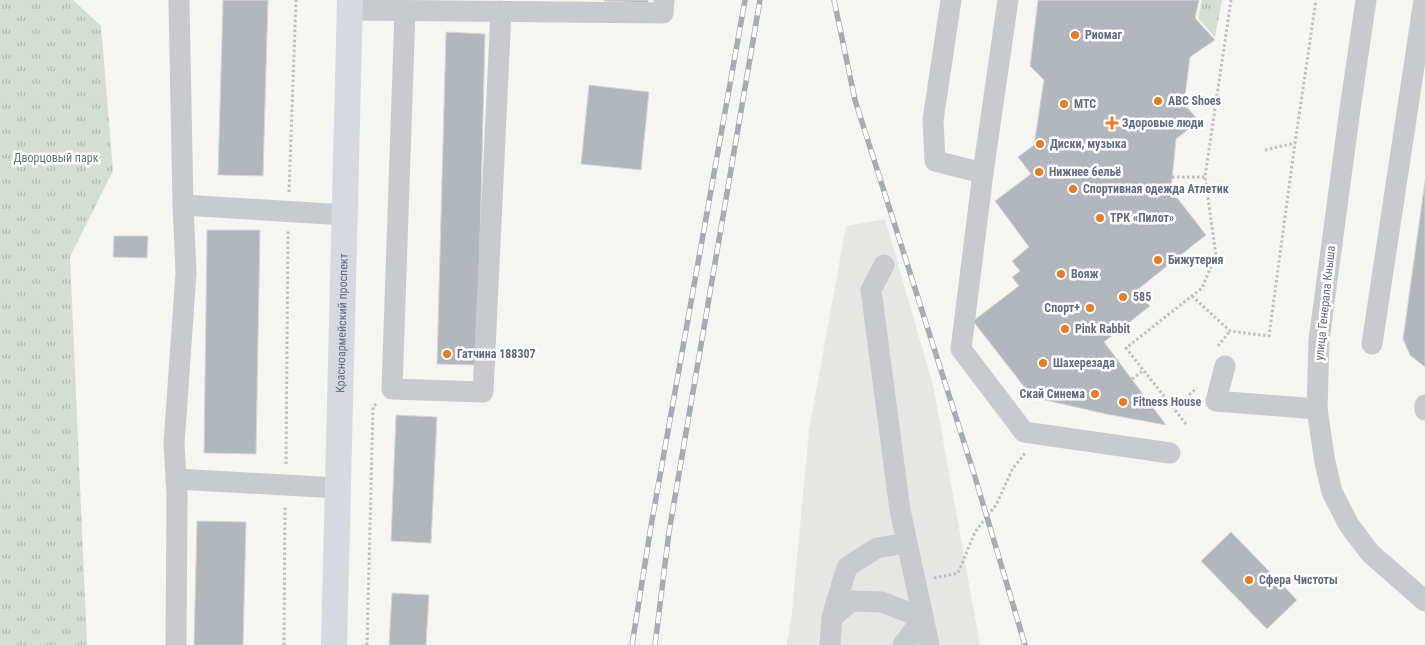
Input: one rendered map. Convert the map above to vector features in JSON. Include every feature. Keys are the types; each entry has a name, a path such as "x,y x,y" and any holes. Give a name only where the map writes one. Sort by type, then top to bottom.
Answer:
{"main road":[{"name":"Красноармейский проспект","path":"334,645 350,5"}],"street":[{"path":"350,5 405,11 446,6 501,11 571,6 663,12 664,0"},
{"path":"951,0 932,120 935,161 983,173"},
{"path":"1008,0 983,173 961,349 1024,432 1170,453"},
{"name":"улица Генерала Кныша","path":"1366,0 1319,340 1317,409 1325,462 1332,492 1350,525 1370,553 1425,601"},
{"path":"1372,344 1416,115 1424,0"},
{"path":"176,645 176,479 174,444 186,273 179,2"},
{"path":"405,11 392,389 483,392 501,11"},
{"path":"183,205 345,215"},
{"path":"884,265 871,290 900,510 929,645"},
{"path":"1225,366 1216,401 1317,409"},
{"path":"1425,405 1425,410"},
{"path":"176,479 338,488"},
{"path":"830,645 832,618 847,567 877,548 907,543"},
{"path":"832,618 851,601 882,602 923,618"},
{"path":"903,645 923,618"}],"path":[{"path":"284,645 289,212 296,0"},
{"path":"1186,424 1126,348 1202,288 1216,255 1206,177 1232,0"},
{"path":"1192,296 1230,330 1269,336 1316,0"},
{"path":"1265,150 1295,143"},
{"path":"1172,177 1206,177"},
{"path":"1132,379 1144,370"},
{"path":"367,645 373,407 392,389"},
{"path":"915,582 958,572 975,532 996,505 1013,468 1040,434"}],"shaded area":[{"path":"885,219 934,389 980,645 787,645 792,612 809,430 846,226"}],"green space":[{"name":"Дворцовый парк","path":"0,0 73,0 101,26 113,171 70,257 87,645 0,645"},
{"path":"1202,0 1222,0 1215,37 1198,18"}],"building":[{"path":"223,0 268,0 263,176 218,175"},
{"path":"648,0 648,3 604,1"},
{"name":"ТРК «Пилот»","path":"1038,0 1199,0 1195,18 1215,40 1190,57 1184,104 1199,121 1176,139 1171,190 1206,235 1137,290 1150,306 1104,342 1166,425 1106,414 1032,397 973,321 1019,286 1012,277 1020,271 1012,261 1029,247 995,201 1031,174 1018,157 1034,145 1044,80 1030,66"},
{"path":"446,32 485,34 477,365 437,364"},
{"path":"589,85 649,92 641,170 581,164"},
{"path":"1425,181 1425,367 1410,355 1403,339"},
{"path":"207,230 260,230 256,454 204,453"},
{"path":"114,236 148,236 147,258 113,257"},
{"path":"396,415 437,417 431,543 391,541"},
{"path":"197,521 246,522 243,645 194,645"},
{"name":"Сфера Чистоты","path":"1231,532 1297,600 1267,629 1201,561"},
{"path":"392,593 429,595 426,645 389,645"}],"railway":[{"path":"632,645 651,526 745,0"},
{"path":"655,645 669,532 760,0"},
{"path":"834,0 855,100 975,477 1025,645"}],"place":[{"name":"Риомаг","path":"1075,35"},
{"name":"ABC Shoes","path":"1158,101"},
{"name":"МТС","path":"1064,104"},
{"name":"Здоровые люди","path":"1112,123"},
{"name":"Диски, музыка","path":"1040,144"},
{"name":"Нижнее бельё","path":"1039,172"},
{"name":"Спортивная одежда Атлетик","path":"1073,189"},
{"name":"ТРК «Пилот»","path":"1100,218"},
{"name":"Бижутерия","path":"1158,260"},
{"name":"Вояж","path":"1061,274"},
{"name":"585","path":"1123,297"},
{"name":"Спорт+","path":"1090,308"},
{"name":"Pink Rabbit","path":"1065,329"},
{"name":"Гатчина 188307","path":"447,354"},
{"name":"Шахерезада","path":"1043,363"},
{"name":"Скай Синема","path":"1095,394"},
{"name":"Fitness House","path":"1123,402"},
{"name":"Сфера Чистоты","path":"1249,580"}]}
